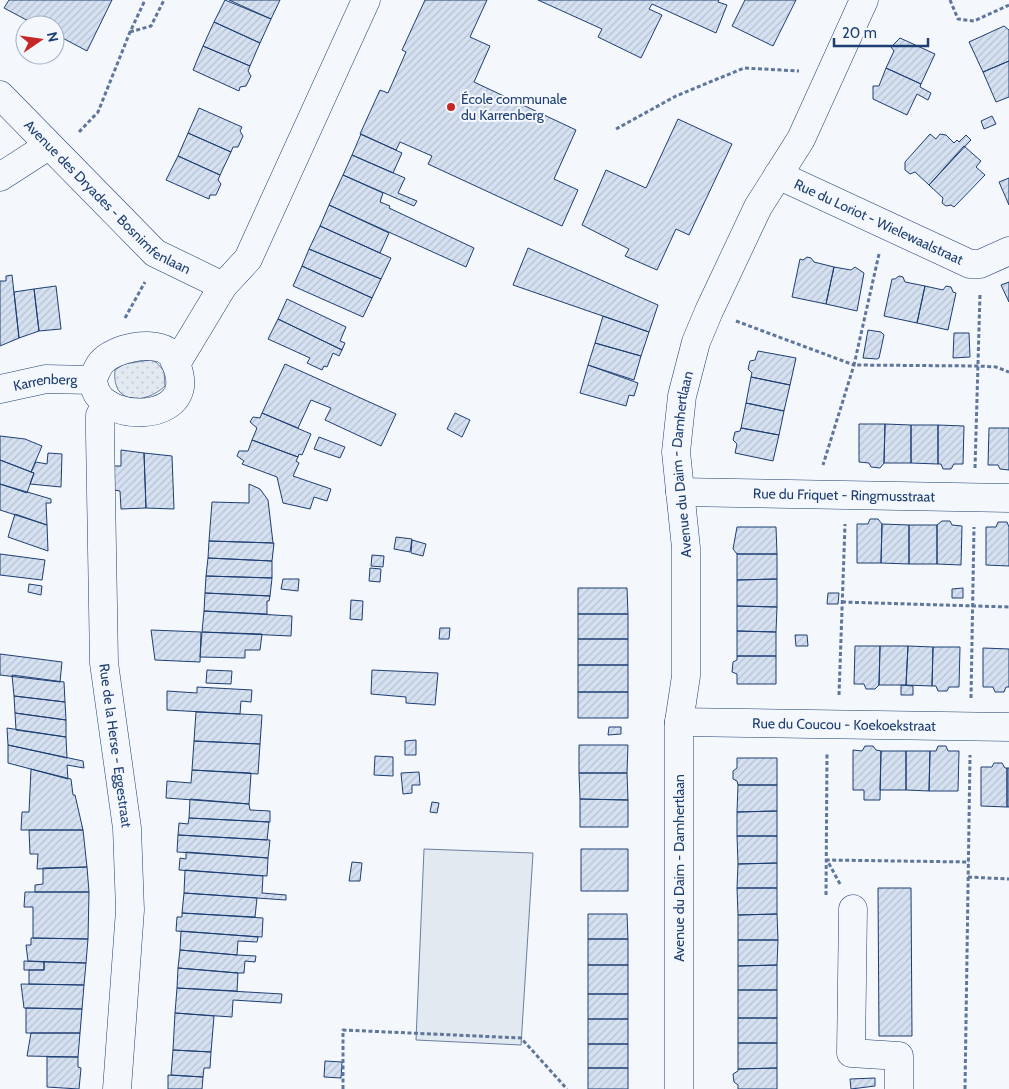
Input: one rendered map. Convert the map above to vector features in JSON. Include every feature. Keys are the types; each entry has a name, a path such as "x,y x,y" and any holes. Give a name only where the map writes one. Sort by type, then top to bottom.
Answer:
{"street":[{"path":"176,364 223,286 248,259 366,0"},
{"name":"Avenue du Daim - Damhertlaan","path":"679,1089 679,722 686,676 686,548 676,452 682,396 696,342 709,310 758,207 801,139 864,0"},
{"name":"Avenue des Dryades - Bosnimfenlaan","path":"0,95 155,253 223,286"},
{"path":"0,177 48,146"},
{"name":"Rue du Loriot - Wielewaalstraat","path":"778,175 970,264 980,264 1009,251"},
{"path":"152,346 170,353 180,375 180,388 172,399 162,407 148,412 118,411 98,395 92,380 102,362 119,351 152,346"},
{"name":"Karrenberg","path":"0,389 46,379 92,380"},
{"name":"Rue de la Herse - Eggestraat","path":"108,404 100,415 104,663 127,828 130,910 117,1089"},
{"name":"Rue du Friquet - Ringmusstraat","path":"680,492 1009,498"},
{"name":"Rue du Coucou - Koekoekstraat","path":"679,722 1009,727"},
{"path":"853,909 851,1053 900,1056 899,1089"}],"path":[{"path":"77,133 98,112 130,32 146,0"},
{"path":"130,32 151,26 164,0"},
{"path":"950,0 958,19 974,21 1009,5"},
{"path":"616,129 676,96 744,68 799,71"},
{"path":"821,471 854,365 880,249"},
{"path":"123,320 149,274"},
{"path":"975,468 980,288"},
{"path":"709,310 854,365 978,366 996,367 1009,372"},
{"path":"971,702 974,519"},
{"path":"839,699 845,520"},
{"path":"842,602 1009,607"},
{"path":"965,1089 970,746"},
{"path":"853,909 827,860 969,862"},
{"path":"968,877 1009,879"},
{"path":"343,1089 343,1030 521,1038 567,1089"}],"shaded area":[{"path":"150,360 156,362 164,371 165,386 157,392 139,399 124,395 118,390 115,382 115,370 124,364"},
{"path":"424,849 533,853 521,1045 416,1040"}],"building":[{"path":"9,0 112,0 87,51 65,39 65,15 17,15 4,8"},
{"path":"225,0 271,19 260,43 214,22"},
{"path":"229,0 280,0 271,19"},
{"name":"École communale du Karrenberg","path":"425,0 487,0 470,37 490,46 474,82 576,130 554,179 578,190 562,226 428,164 432,156 400,142 396,150 360,134 380,90 388,93 406,52 402,50"},
{"path":"538,0 719,0 718,2 727,5 716,33 652,4 649,9 662,15 641,58 598,37 602,29"},
{"path":"745,0 796,0 773,46 732,26"},
{"path":"214,22 260,43 250,66 203,46"},
{"path":"1004,26 1009,30 1009,61 983,72 969,42"},
{"path":"900,38 935,54 921,84 886,68 894,51 891,47"},
{"path":"203,46 250,66 248,71 251,76 246,86 240,87 239,91 193,70"},
{"path":"1009,61 1009,97 996,102 983,72"},
{"path":"886,68 921,84 920,87 931,93 928,100 917,94 907,115 873,99 873,86 879,86"},
{"path":"199,108 242,127 240,131 243,136 238,147 233,147 231,152 188,133"},
{"path":"992,116 996,124 984,129 981,121"},
{"path":"678,119 732,144 689,235 676,229 657,270 625,256 629,249 582,225 606,170 646,188"},
{"path":"188,133 231,152 220,175 178,156"},
{"path":"361,134 402,153 393,173 352,155"},
{"path":"930,134 936,139 940,134 946,135 954,143 957,140 959,142 966,135 971,140 929,185 915,172 910,174 905,170 905,162"},
{"path":"964,146 981,161 976,167 985,175 954,207 951,205 946,206 942,203 943,198 929,185"},
{"path":"352,155 405,178 398,193 417,201 414,206 343,175"},
{"path":"178,156 220,175 218,180 221,184 216,195 210,195 209,199 166,180"},
{"path":"343,175 383,193 380,202 390,206 389,208 474,248 466,267 329,205"},
{"path":"1009,178 1009,205 999,182"},
{"path":"329,205 389,233 380,253 320,226"},
{"path":"320,226 391,258 381,279 309,249"},
{"path":"528,248 658,305 649,332 513,285"},
{"path":"309,249 381,279 372,298 302,266"},
{"path":"807,257 811,258 814,262 834,267 826,304 792,297 800,259 803,260"},
{"path":"302,266 372,298 363,317 293,286"},
{"path":"834,267 851,270 855,267 864,273 857,311 826,304"},
{"path":"12,275 19,338 0,346 0,281 6,281 6,276"},
{"path":"899,276 903,277 905,282 925,286 917,323 884,316 892,279"},
{"path":"1009,282 1009,302 1001,285"},
{"path":"56,286 61,329 39,331 34,289"},
{"path":"925,286 943,290 946,286 951,287 953,292 956,293 948,330 917,323"},
{"path":"34,289 39,331 19,338 14,292"},
{"path":"287,299 346,327 340,341 345,343 342,350 278,319"},
{"path":"603,316 649,332 641,356 595,343"},
{"path":"278,319 342,350 339,356 333,353 327,367 324,366 322,370 307,363 310,358 268,339"},
{"path":"868,330 881,332 884,335 879,358 877,359 863,358"},
{"path":"954,333 969,333 970,357 953,358"},
{"path":"595,343 641,356 634,380 588,365"},
{"path":"758,351 796,358 790,385 751,377 752,373 748,369 750,361 755,360"},
{"path":"285,364 396,414 381,446 325,420 331,408 311,400 298,428 262,413"},
{"path":"588,365 638,383 634,396 629,395 626,406 580,393"},
{"path":"751,377 790,385 784,411 746,403"},
{"path":"746,403 784,411 779,435 741,428"},
{"path":"262,413 311,434 302,455 299,454 298,457 252,440 257,428 250,422 253,417 260,418"},
{"path":"455,413 470,420 462,437 447,429"},
{"path":"859,424 885,424 884,463 880,468 871,467 869,463 859,462"},
{"path":"885,424 911,425 911,463 884,463"},
{"path":"911,425 938,425 938,464 911,463"},
{"path":"938,425 964,426 963,464 954,464 951,469 943,469 941,464 938,464"},
{"path":"741,428 779,435 773,461 735,453 737,444 733,440 735,432 740,431"},
{"path":"989,428 1009,428 1009,470 1000,469 998,465 988,465"},
{"path":"0,436 25,439 42,446 31,472 0,460"},
{"path":"319,437 345,447 340,458 314,449"},
{"path":"252,440 298,457 296,461 299,463 293,476 331,489 327,501 314,497 310,509 283,503 277,477 242,464 244,461 237,456 239,451 248,451"},
{"path":"121,450 144,453 146,508 121,509 120,491 114,490 113,466 121,466"},
{"path":"48,453 62,454 61,487 30,484 34,473 31,472 36,462 47,464"},
{"path":"144,453 172,456 174,509 146,508"},
{"path":"0,460 34,473 27,493 0,484"},
{"path":"0,484 51,499 51,503 46,503 47,525 0,510"},
{"path":"249,484 260,489 268,500 273,543 209,541 212,502 249,503"},
{"path":"15,514 47,525 48,551 8,537"},
{"path":"870,519 878,519 882,524 881,563 857,563 857,524 868,524"},
{"path":"942,521 950,521 952,525 962,526 961,565 937,564 937,525"},
{"path":"998,522 1007,522 1009,527 1009,566 986,565 986,527 996,527"},
{"path":"882,524 909,525 909,564 881,563"},
{"path":"909,525 937,525 937,564 909,564"},
{"path":"737,527 776,527 777,554 737,554 733,549"},
{"path":"396,537 412,539 410,552 394,549"},
{"path":"412,540 426,544 423,556 411,553"},
{"path":"209,541 274,543 272,561 208,558"},
{"path":"0,554 45,560 42,580 0,575"},
{"path":"737,554 777,554 777,579 737,580"},
{"path":"372,555 384,556 383,567 371,566"},
{"path":"208,558 272,561 272,578 206,576"},
{"path":"370,568 381,569 380,582 369,581"},
{"path":"206,576 272,578 270,596 205,593"},
{"path":"283,579 299,579 298,591 281,589"},
{"path":"777,579 777,607 737,606 737,580"},
{"path":"29,584 42,586 41,595 28,592"},
{"path":"578,588 627,588 628,614 578,614"},
{"path":"963,588 963,598 952,598 952,589"},
{"path":"205,593 270,596 269,601 267,601 267,614 204,611"},
{"path":"828,593 839,593 838,604 827,604"},
{"path":"351,600 363,601 362,620 350,619"},
{"path":"737,606 777,607 776,632 737,631"},
{"path":"204,611 292,616 291,636 202,632"},
{"path":"578,614 628,614 628,639 578,639"},
{"path":"440,628 450,628 449,639 439,639"},
{"path":"151,630 201,632 200,662 155,660"},
{"path":"737,631 776,632 776,656 737,656"},
{"path":"202,632 262,634 260,650 245,650 245,658 200,657"},
{"path":"795,635 807,635 808,646 796,646"},
{"path":"578,639 628,639 628,665 578,665"},
{"path":"855,646 880,646 879,685 875,689 866,689 864,684 854,684"},
{"path":"880,646 908,646 906,685 879,685"},
{"path":"908,646 933,647 932,686 906,685"},
{"path":"933,647 960,647 959,687 949,687 947,691 938,691 936,686 932,686"},
{"path":"983,648 1009,649 1009,687 1006,687 1004,692 995,692 993,687 983,687"},
{"path":"0,654 62,662 60,682 0,675"},
{"path":"737,656 776,656 776,684 737,684 737,674 732,672 733,662 737,660"},
{"path":"578,665 628,665 628,692 578,692"},
{"path":"207,670 232,671 231,684 206,683"},
{"path":"372,670 438,673 435,705 406,703 406,697 371,694"},
{"path":"12,675 64,682 65,702 14,696"},
{"path":"901,685 913,686 913,695 901,695"},
{"path":"197,687 252,690 251,702 241,701 240,714 167,710 167,691 197,693"},
{"path":"578,692 628,692 628,718 578,718"},
{"path":"14,696 65,702 66,720 15,713"},
{"path":"196,712 262,715 260,744 194,741"},
{"path":"15,713 66,720 66,737 16,730"},
{"path":"609,727 621,727 621,734 608,735"},
{"path":"7,728 66,737 67,758 8,745"},
{"path":"416,740 416,755 405,755 405,741"},
{"path":"194,741 260,744 258,774 192,770"},
{"path":"8,745 83,761 84,768 67,765 68,779 8,763"},
{"path":"579,745 628,745 627,773 579,773"},
{"path":"865,746 873,746 876,750 881,751 880,800 864,800 864,790 853,790 853,750 862,751"},
{"path":"938,746 946,746 948,751 959,751 958,791 929,791 930,751 936,751"},
{"path":"881,751 906,751 906,790 880,790"},
{"path":"906,751 930,751 929,791 906,790"},
{"path":"375,756 393,757 393,776 374,775"},
{"path":"737,758 777,758 777,785 738,785 737,781 733,779 733,771 737,768"},
{"path":"994,763 1002,763 1007,768 1007,807 981,806 981,767 992,767"},
{"path":"1007,768 1009,768 1009,807 1007,807"},
{"path":"31,769 71,779 73,795 75,795 83,830 21,830 22,812 29,812"},
{"path":"192,770 251,773 249,804 166,798 167,781 191,783"},
{"path":"419,772 420,785 412,785 412,793 403,794 401,773"},
{"path":"579,773 627,773 628,800 580,799"},
{"path":"738,785 777,785 777,811 737,812"},
{"path":"190,799 249,804 250,810 270,811 270,822 189,818"},
{"path":"580,799 628,800 628,827 580,827"},
{"path":"432,802 439,803 437,813 430,812"},
{"path":"777,811 777,836 737,836 737,812"},
{"path":"189,818 269,822 267,840 178,835 179,823 188,824"},
{"path":"29,830 83,830 87,867 37,869 38,854 30,854"},
{"path":"178,835 270,840 268,858 177,852"},
{"path":"737,836 777,836 777,863 738,864"},
{"path":"581,849 628,849 628,891 581,891"},
{"path":"186,852 268,858 267,876 179,870 180,858 186,859"},
{"path":"352,862 362,863 360,881 349,881"},
{"path":"777,863 777,888 737,888 738,864"},
{"path":"87,867 89,892 35,892 35,885 43,884 43,868"},
{"path":"185,870 263,876 262,893 286,895 286,900 184,893"},
{"path":"737,888 777,888 777,914 738,915"},
{"path":"878,888 911,888 912,1036 879,1036"},
{"path":"25,892 89,892 88,939 33,938 33,907 24,907"},
{"path":"184,893 257,898 255,917 182,913"},
{"path":"182,913 263,918 262,937 176,931 177,917 182,917"},
{"path":"588,914 627,914 628,939 588,939"},
{"path":"777,914 778,940 738,940 738,915"},
{"path":"181,931 258,937 257,942 238,941 237,955 180,950"},
{"path":"31,938 88,939 86,963 28,961 26,945 31,945"},
{"path":"588,939 628,939 628,965 588,965"},
{"path":"738,940 778,940 777,965 738,966"},
{"path":"180,950 256,956 255,962 245,961 244,973 238,973 178,968"},
{"path":"24,961 44,962 44,970 24,970"},
{"path":"44,962 86,963 84,985 29,984 29,970 44,970"},
{"path":"588,965 628,965 628,994 588,994"},
{"path":"777,965 777,990 738,990 738,966"},
{"path":"178,968 238,973 237,991 177,988"},
{"path":"21,984 84,985 82,1009 24,1008"},
{"path":"177,988 282,994 281,1003 233,1000 232,1017 175,1013"},
{"path":"738,990 777,990 777,1018 738,1018"},
{"path":"588,994 628,994 628,1019 588,1019"},
{"path":"26,1008 82,1009 80,1033 26,1033"},
{"path":"175,1013 214,1016 211,1052 173,1050"},
{"path":"738,1018 777,1018 777,1043 738,1043"},
{"path":"588,1019 628,1019 628,1044 588,1044"},
{"path":"31,1033 80,1033 78,1057 27,1056"},
{"path":"738,1043 777,1043 777,1068 738,1069"},
{"path":"588,1044 628,1044 628,1068 588,1068"},
{"path":"173,1050 211,1052 210,1068 204,1068 203,1077 171,1075"},
{"path":"47,1057 78,1057 78,1067 81,1068 79,1089 47,1087"},
{"path":"325,1061 342,1062 341,1078 324,1077"},
{"path":"588,1068 628,1068 628,1089 588,1089"},
{"path":"777,1068 777,1089 738,1089 738,1085 734,1082 733,1074 738,1069"},
{"path":"168,1075 203,1077 202,1089 168,1089"},
{"path":"875,1078 875,1086 851,1089 850,1079"}],"place":[{"name":"École communale du Karrenberg","path":"451,107"}]}
